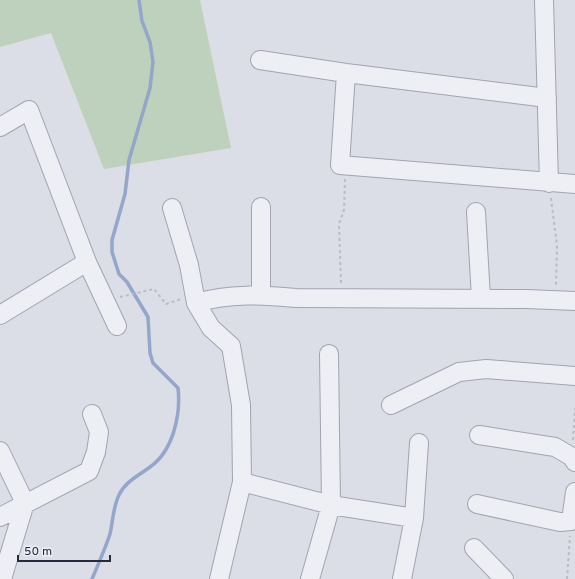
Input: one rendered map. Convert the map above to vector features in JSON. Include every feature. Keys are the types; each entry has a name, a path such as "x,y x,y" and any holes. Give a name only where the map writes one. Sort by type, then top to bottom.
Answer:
{"street":[{"path":"544,0 549,183"},
{"path":"260,60 346,73 547,98"},
{"path":"346,73 340,165 575,184"},
{"path":"0,127 29,110 87,262 117,326"},
{"path":"261,207 262,295"},
{"path":"172,208 189,265 196,299 211,328 230,346 242,405 242,482 219,579"},
{"path":"476,212 482,298"},
{"path":"0,315 87,262"},
{"path":"196,299 262,295 296,298 482,298 575,301"},
{"path":"310,579 331,505 329,354"},
{"path":"391,405 459,372 486,369 575,376"},
{"path":"0,518 25,503 89,471 96,452 99,432 92,414"},
{"path":"479,435 555,447 573,460"},
{"path":"402,579 414,518 419,443"},
{"path":"0,451 25,503 2,579"},
{"path":"242,482 331,505 414,518"},
{"path":"477,504 560,522 571,521 575,492"},
{"path":"474,548 504,579"}],"path":[{"path":"340,165 345,180 343,202 344,210 339,224 341,239 341,298"},
{"path":"549,183 557,246 556,277"},
{"path":"125,296 154,289 166,304 196,299"},
{"path":"573,460 575,408"},
{"path":"567,579 571,521"}],"green space":[{"path":"0,0 200,0 231,148 104,169 51,33 0,47"}],"waterway":[{"path":"92,579 110,534 114,509 119,495 128,483 150,467 164,452 174,432 177,421 179,398 178,388 153,363 150,353 148,317 127,282 119,274 112,252 112,240 125,194 129,160 150,88 153,62 150,42 142,21 139,0"}]}
